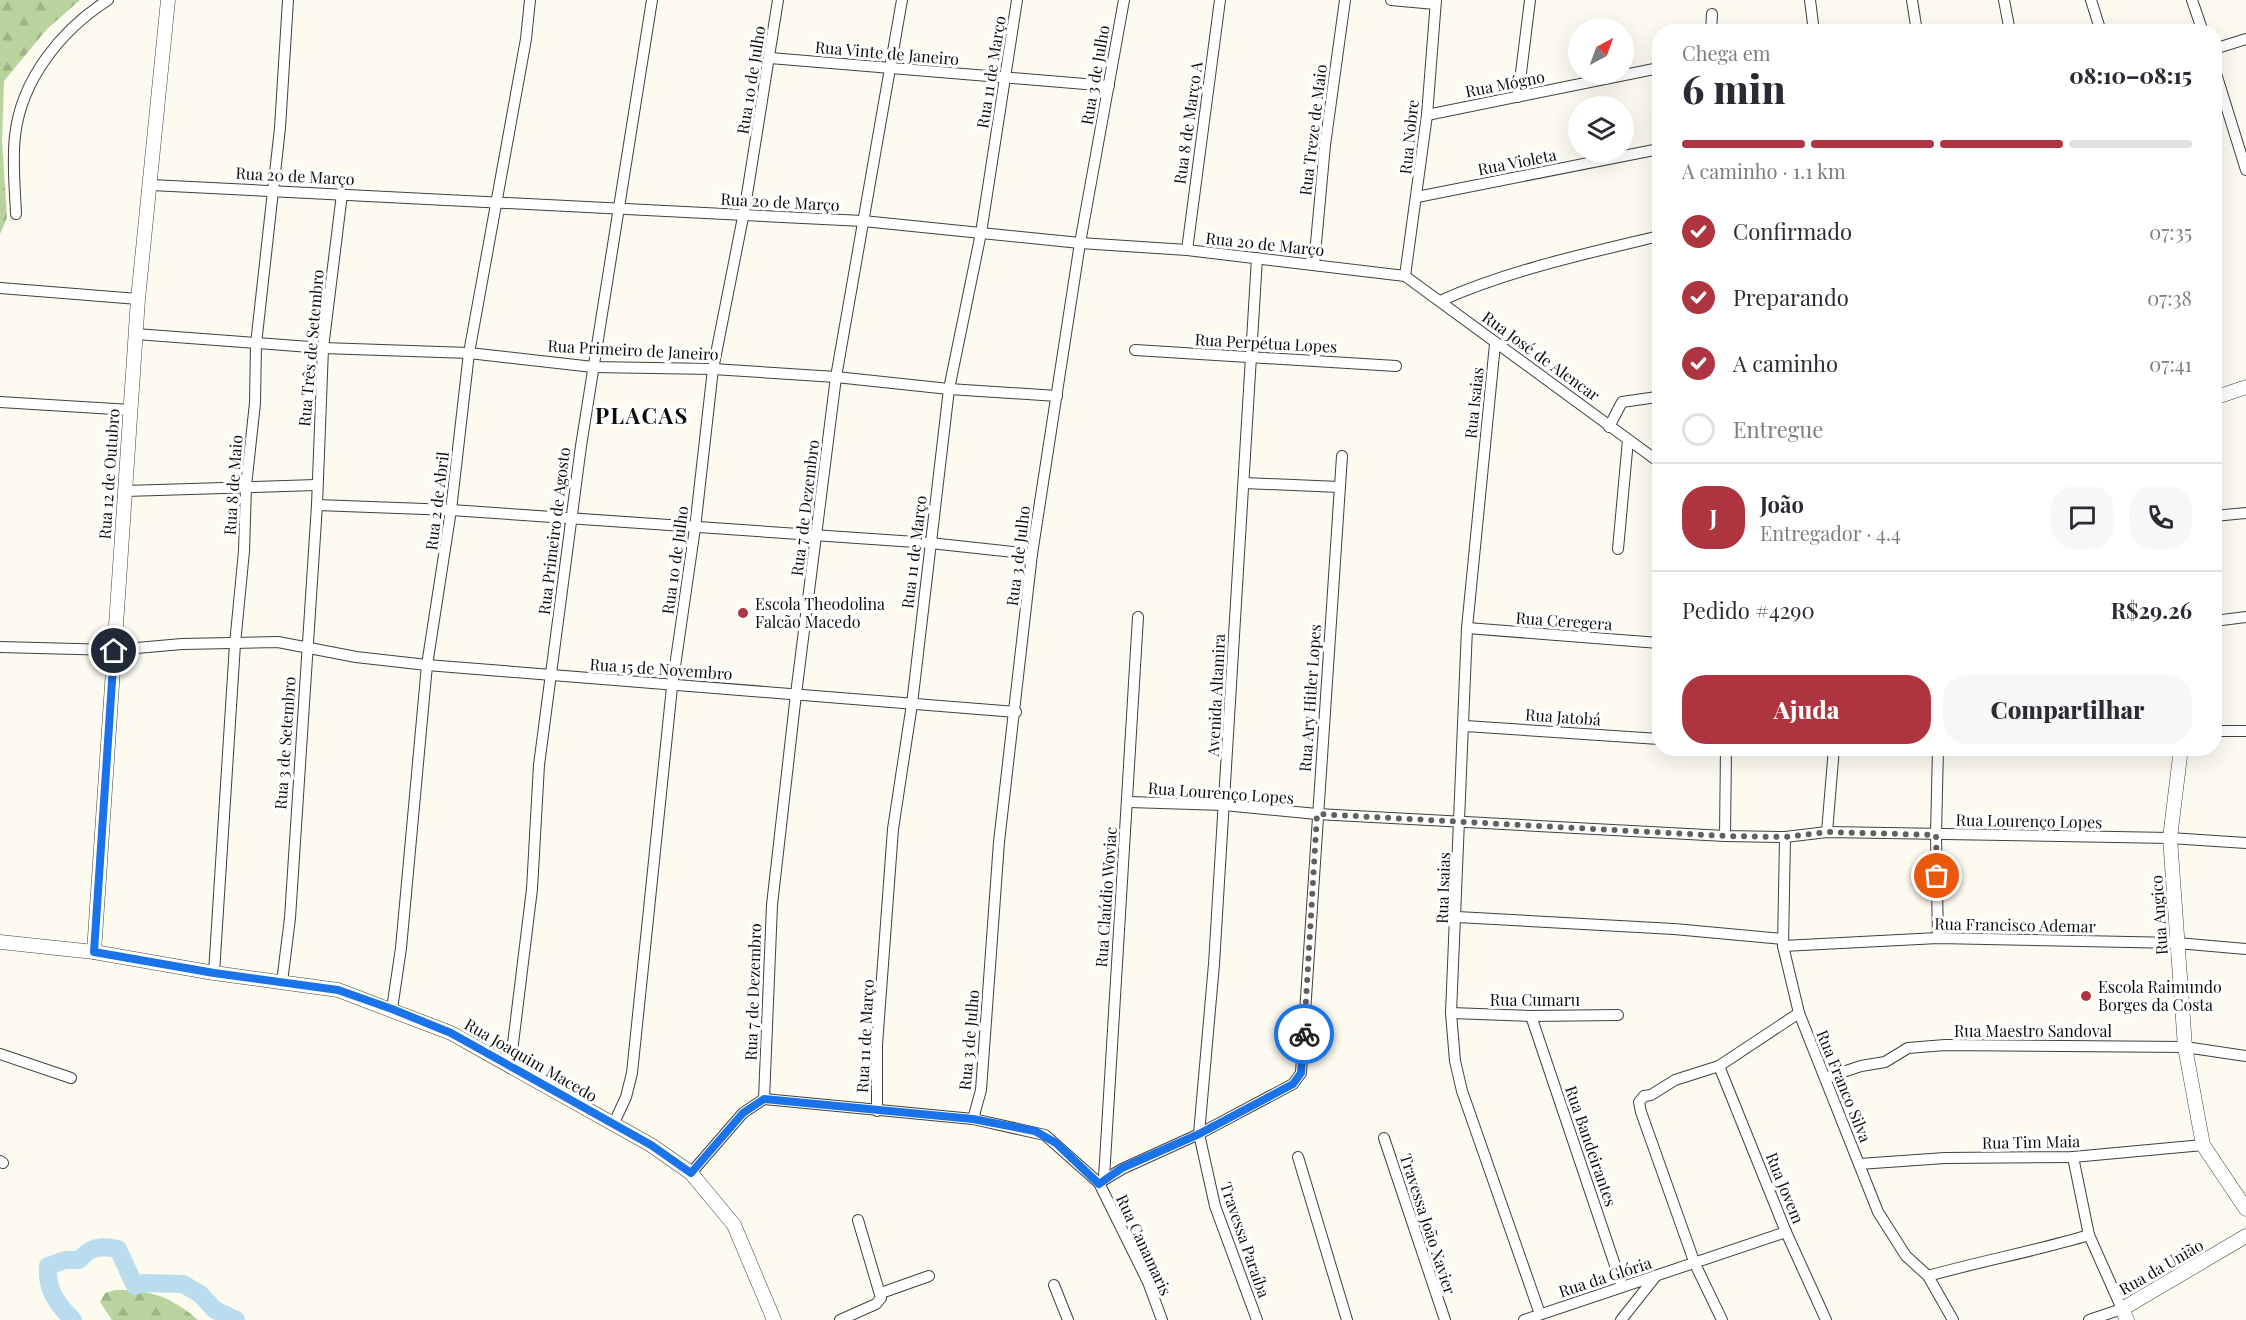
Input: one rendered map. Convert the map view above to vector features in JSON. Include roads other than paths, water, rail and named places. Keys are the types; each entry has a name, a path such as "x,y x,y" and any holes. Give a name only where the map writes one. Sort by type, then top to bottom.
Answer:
{"street":[{"path":"16,214 13,152 17,120 25,98 34,78 63,36 108,0"},
{"name":"Rua 12 de Outubro","path":"94,952 138,299 152,185 168,0"},
{"name":"Rua 8 de Maio","path":"214,973 235,644 244,551 246,486 255,403 256,344 274,189 288,0"},
{"name":"Rua 2 de Abril","path":"392,1009 401,948 427,665 452,510 469,353 526,39 530,0"},
{"name":"Rua Primeiro de Agosto","path":"510,1068 532,889 539,765 550,676 593,367 652,0"},
{"name":"Rua 10 de Julho","path":"613,1125 626,1096 632,1073 672,687 695,528 713,369 743,214 778,0"},
{"name":"Rua 7 de Dezembro","path":"764,1099 772,905 796,694 836,377 902,0"},
{"name":"Rua 11 de Março","path":"877,1111 878,1044 888,878 912,704 949,389 981,233 1017,0"},
{"name":"Rua 3 de Julho","path":"973,1119 981,1090 999,842 1016,712 1032,554 1080,243 1124,0"},
{"name":"Rua 8 de Março A","path":"1187,250 1220,0"},
{"name":"Rua Treze de Maio","path":"1314,265 1325,145 1345,0"},
{"path":"1391,0 1435,2"},
{"path":"1518,97 1530,0"},
{"path":"1912,0 1916,24"},
{"path":"2004,0 2008,24"},
{"path":"2091,0 2098,24"},
{"path":"2192,0 2200,24"},
{"name":"Rua Nobre","path":"1405,276 1427,115 1435,2"},
{"path":"1810,5 1813,24"},
{"path":"1711,24 1712,14"},
{"path":"2222,46 2246,39"},
{"name":"Rua Vinte de Janeiro","path":"770,58 1109,86"},
{"name":"Rua Mógno","path":"1427,115 1652,69"},
{"path":"2222,93 2246,170"},
{"name":"Rua Violeta","path":"1417,197 1652,150"},
{"name":"Rua 20 de Março","path":"152,185 496,200 618,209 863,221 1080,243 1187,250 1405,276"},
{"name":"Rua Três de Setembro","path":"317,505 323,348 342,194"},
{"path":"1440,301 1479,284 1528,269 1652,238"},
{"name":"Avenida Altamira","path":"1199,1134 1224,805 1257,258"},
{"name":"Rua José de Alencar","path":"1405,276 1652,457"},
{"path":"0,288 138,299"},
{"name":"Rua Primeiro de Janeiro","path":"136,334 323,348 469,353 593,367 713,369 836,377 949,389 1057,396"},
{"name":"Rua Isaias","path":"1495,344 1467,628 1465,726 1451,1013 1455,1060 1462,1091 1539,1314"},
{"name":"Rua Perpétua Lopes","path":"1135,350 1396,366"},
{"path":"2222,395 2246,387"},
{"path":"1609,427 1622,402 1652,398"},
{"path":"0,402 130,410"},
{"path":"1618,549 1628,440"},
{"name":"Rua Ary Hitler Lopes","path":"1199,1134 1293,1084 1302,1066 1342,456"},
{"path":"1244,483 1339,487"},
{"path":"125,491 316,485"},
{"path":"317,505 452,510 930,543 1032,554"},
{"name":"Rua 3 de Setembro","path":"282,982 290,918 306,645 317,505"},
{"path":"2222,515 2246,513"},
{"name":"Rua Claúdio Woviac","path":"1102,1181 1122,846 1128,802 1138,617"},
{"path":"2222,620 2246,617"},
{"name":"Rua Ceregera","path":"1467,628 1652,642"},
{"name":"Rua 15 de Novembro","path":"0,647 114,651 182,644 278,642 306,645 356,657 427,665 672,687 796,694 1016,712"},
{"name":"Rua Jatobá","path":"1465,726 1652,739"},
{"path":"2222,731 2246,731"},
{"path":"1725,836 1726,756"},
{"path":"1827,832 1833,756"},
{"path":"1938,756 1936,835 1938,938"},
{"name":"Rua Angico","path":"2180,756 2170,838 2185,1047 2203,1145 2246,1209"},
{"name":"Rua Lourenço Lopes","path":"1128,802 1224,805 1317,814 1460,823 1725,836 1785,837 1827,832 2170,838 2246,843"},
{"name":"Rua Franco Silva","path":"1785,837 1783,943 1799,1013 1878,1212 1906,1256 1928,1275 1953,1320"},
{"name":"Rua Francisco Ademar","path":"1457,917 1674,929 1783,943 1938,938 2178,943 2246,949"},
{"name":"Rua Joaquim Macedo","path":"0,942 94,952 214,973 338,990 451,1033 651,1145 691,1173 735,1225 774,1320"},
{"name":"Rua Cumaru","path":"1451,1013 1531,1016 1618,1014"},
{"path":"1722,1320 1695,1264 1639,1102 1644,1096 1651,1095 1675,1080 1719,1066 1799,1013"},
{"name":"Rua Bandeirantes","path":"1531,1016 1622,1286"},
{"name":"Rua Maestro Sandoval","path":"1825,1078 1861,1066 1885,1062 1908,1048 1945,1045 2185,1047 2246,1056"},
{"path":"0,1054 71,1078"},
{"name":"Rua Jovem","path":"1719,1066 1786,1232 1827,1320"},
{"path":"691,1173 743,1113 764,1099 973,1119 1046,1135 1102,1181 1199,1134"},
{"name":"Travessa Paraíba","path":"1199,1134 1215,1206 1257,1320"},
{"name":"Travessa João Xavier","path":"1384,1138 1444,1320"},
{"name":"Rua Tim Maia","path":"1859,1164 1945,1158 2073,1156 2203,1145"},
{"path":"1298,1156 1345,1319"},
{"path":"2073,1156 2089,1235 2125,1315"},
{"name":"Rua Canamaris","path":"1102,1181 1148,1282 1162,1320"},
{"path":"858,1220 881,1296"},
{"name":"Rua da Glória","path":"1524,1320 1786,1232"},
{"path":"1928,1275 1990,1258 2040,1250 2089,1235"},
{"name":"Rua da União","path":"2089,1320 2125,1315 2246,1236"},
{"path":"840,1320 876,1304 881,1296 929,1276"},
{"path":"1621,1320 1656,1276"},
{"path":"1054,1285 1068,1320"}],"waterway":[{"path":"73,1320 54,1296 49,1282 48,1266 65,1260 79,1260 96,1248 106,1247 118,1249 135,1286 144,1283 183,1284 200,1294 215,1310 236,1320"}],"place":[{"name":"Escola Theodolina Falcão Macedo","path":"743,613"},
{"name":"Escola Raimundo Borges da Costa","path":"2086,996"}],"district":[{"name":"PLACAS","path":"642,416"}]}
